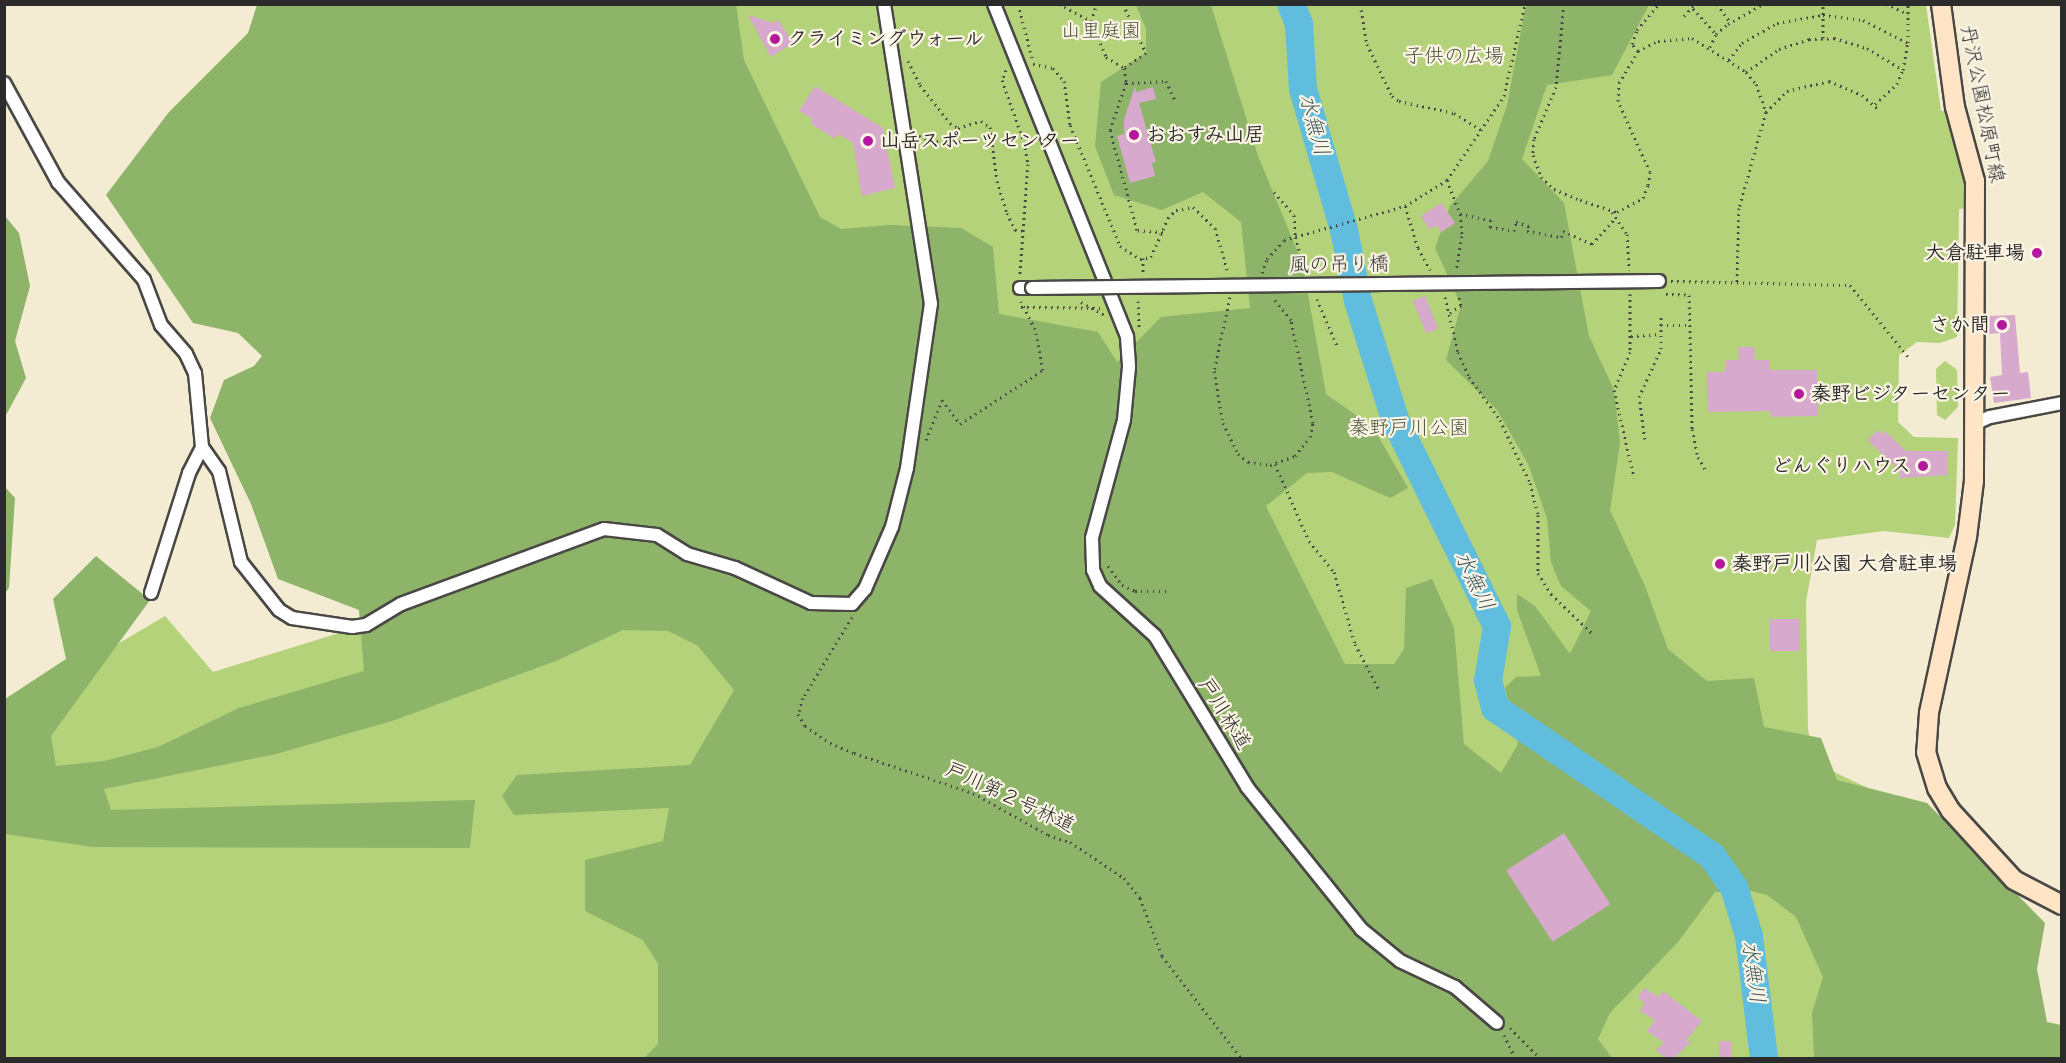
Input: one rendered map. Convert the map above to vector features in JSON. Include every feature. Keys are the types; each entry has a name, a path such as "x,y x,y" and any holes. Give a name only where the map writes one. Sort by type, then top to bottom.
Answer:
{"main road":[{"name":"丹沢公園松原町線","path":"1941,4 1955,107 1975,181 1974,481 1967,537 1929,712 1926,752 1937,788 1951,811 2014,880 2061,905"}],"street":[{"path":"4,83 58,182 144,280 161,325 186,354 195,373 202,447 219,471 241,562 279,610 291,618 352,627 366,625 401,604 604,529 657,535 687,554 735,568 811,603 852,604 865,589 892,527 907,468 931,304 884,4"},
{"name":"戸川林道","path":"994,4 1112,308 1127,337 1129,367 1124,420 1092,538 1093,570 1101,586 1155,636 1247,788 1360,929 1400,961 1455,987 1495,1021"},
{"name":"風の吊り橋","path":"1026,288 1659,281"},
{"path":"1974,424 2061,403"},
{"path":"151,593 189,473 202,447"}],"path":[{"path":"1018,4 1033,63"},
{"path":"1059,4 1091,21 1106,57 1124,68"},
{"path":"1091,21 1097,4"},
{"path":"1123,4 1146,54 1124,68"},
{"path":"1360,4 1366,44 1392,96 1399,101 1454,113 1483,131"},
{"path":"1318,230 1404,206 1425,197 1447,180 1483,131 1504,96 1525,4"},
{"path":"1564,4 1556,87 1534,139 1533,155 1541,177 1554,189 1611,211 1616,217 1627,234 1629,276"},
{"path":"1638,51 1632,45 1637,30 1659,4"},
{"path":"1717,4 1731,23"},
{"path":"1710,46 1716,34 1763,4"},
{"path":"1823,4 1823,38"},
{"path":"1886,4 1908,14"},
{"path":"1875,104 1897,84 1903,70 1908,43 1908,4"},
{"path":"1684,16 1692,5 1716,34"},
{"path":"1729,60 1742,43 1777,23 1823,15 1863,20 1908,43"},
{"path":"1611,211 1642,198 1648,185 1650,172 1618,101 1619,83 1638,51 1674,38 1692,38 1710,46 1746,72 1756,84 1766,112"},
{"path":"1746,72 1779,49 1823,38 1867,48 1903,70"},
{"path":"906,57 920,85 950,123 958,128 981,121 990,127 997,181 1007,213 1015,230 1024,231"},
{"path":"1019,65 1006,70 1002,80 1024,142 1029,185 1024,231 1026,288"},
{"path":"1124,68 1126,82 1110,130 1116,161 1137,230 1163,232"},
{"path":"1126,82 1166,81 1176,102"},
{"path":"1737,282 1738,208 1766,112 1787,91 1814,82 1843,84 1875,104 1879,110"},
{"path":"934,143 991,136"},
{"path":"1447,180 1460,214 1462,236 1456,274"},
{"path":"1274,192 1294,215 1295,237 1311,283"},
{"path":"1404,206 1418,248 1434,277"},
{"path":"1460,214 1491,220 1490,226 1514,231 1516,222 1529,226 1527,231 1561,237 1563,231 1592,244 1616,217"},
{"path":"1706,471 1698,457 1692,429 1689,295 1666,294 1667,281 1850,285 1910,359"},
{"path":"1439,286 1450,313 1458,352 1469,377 1500,420 1530,483 1538,515 1538,573 1551,594 1592,633"},
{"path":"1630,288 1630,352 1614,390 1634,478"},
{"path":"1450,313 1461,305 1458,290"},
{"path":"1315,293 1337,346"},
{"path":"1138,298 1139,338"},
{"path":"924,447 942,400 960,424 1043,370 1035,329 1021,307 1112,308"},
{"path":"1645,439 1639,398 1659,357 1661,315"},
{"path":"1662,325 1689,325"},
{"path":"1631,336 1661,334"},
{"path":"1275,464 1309,541 1334,572 1355,644 1379,690"},
{"path":"1108,566 1122,585 1135,591 1166,591"},
{"name":"戸川第２号林道","path":"852,604 854,615 803,698 798,714 805,726 830,743 854,753 973,793 1039,830 1070,842 1124,878 1140,898 1162,956 1241,1059"},
{"path":"1495,1021 1515,1059"},
{"path":"1495,1021 1515,1031 1540,1059"}],"green space":[{"path":"257,5 736,5 744,60 820,217 841,229 891,225 961,228 993,247 999,314 1098,332 1117,362 1161,317 1250,308 1241,222 1203,192 1162,210 1114,195 1095,146 1101,82 1146,53 1146,29 1136,5 1211,5 1258,156 1302,262 1326,394 1373,427 1408,488 1390,498 1332,472 1307,473 1266,506 1345,664 1394,664 1404,649 1406,588 1432,579 1454,628 1464,744 1501,773 1518,744 1505,688 1516,677 1541,676 1517,610 1517,594 1535,606 1570,654 1591,611 1561,586 1551,562 1547,518 1528,464 1497,410 1446,360 1461,305 1435,248 1450,206 1488,161 1507,105 1526,5 1649,5 1612,75 1547,85 1522,159 1564,203 1589,336 1614,390 1620,443 1610,510 1645,586 1668,649 1707,681 1754,678 1764,727 1821,738 1837,780 1927,803 2045,923 2037,969 2047,1022 2061,1025 2061,1058 1814,1058 1812,1013 1823,977 1796,917 1767,895 1751,891 1715,892 1678,942 1610,1013 1598,1039 1612,1058 644,1058 658,1044 658,964 643,940 585,911 585,860 663,841 669,808 514,815 502,796 517,775 690,765 734,690 698,646 668,631 623,630 556,661 392,721 276,754 104,789 111,810 475,800 470,848 93,847 5,834 5,699 66,659 53,599 96,556 150,600 51,736 56,766 104,761 158,747 239,708 364,671 359,610 278,579 251,504 210,418 224,380 254,366 262,356 238,333 193,323 106,195 169,112 248,33"},
{"name":"秦野戸川公園","path":"725,5 1926,5 1941,111 1949,110 1970,208 1959,209 1957,337 1940,343 1917,342 1899,355 1898,422 1914,437 1958,438 1955,525 1949,538 1884,531 1817,540 1806,602 1808,730 1813,751 1834,772 1957,830 2008,885 2011,1058 1522,1058 763,470"},
{"path":"5,216 19,233 30,286 15,341 26,378 5,417"},
{"path":"1945,361 1957,370 1958,407 1945,420 1937,415 1936,369"},
{"path":"5,487 15,498 9,588 5,593"},
{"path":"600,546 752,699 675,1058 5,1058 5,731 84,664 165,616 213,672 453,598"}],"building":[{"name":"クライミングウォール","path":"748,15 773,23 778,20 793,43 771,57"},
{"name":"山岳スポーツセンター","path":"815,86 883,128 895,188 862,196 853,143 838,134 835,139 810,123 813,119 799,111"},
{"name":"おおすみ山居","path":"1135,86 1136,92 1153,87 1156,99 1139,103 1156,162 1152,163 1155,176 1130,183 1117,136 1124,134 1124,120"},
{"path":"1441,203 1455,223 1442,232 1436,225 1430,230 1421,216"},
{"path":"1425,296 1438,328 1426,333 1413,301"},
{"path":"2015,315 2020,373 2028,372 2031,398 1994,403 1990,377 2002,375 2000,333 1989,334 1988,316"},
{"path":"1738,347 1754,347 1755,360 1770,360 1770,370 1817,370 1818,416 1771,417 1770,411 1708,412 1707,372 1725,372 1725,360 1739,360"},
{"path":"1878,430 1882,434 1885,431 1906,451 1948,451 1948,475 1900,478 1900,471 1868,440"},
{"path":"1770,619 1800,619 1800,651 1770,651"},
{"path":"1564,833 1610,904 1552,942 1506,871"},
{"path":"1644,988 1659,997 1663,991 1702,1021 1686,1041 1692,1041 1673,1059 1666,1059 1656,1050 1664,1043 1647,1031 1655,1020 1640,1011 1645,1003 1638,998"},
{"path":"1719,1041 1732,1041 1732,1058 1719,1058"}],"waterway":[{"name":"水無川","path":"1291,4 1299,24 1303,89 1344,230 1358,301 1396,422 1497,626 1488,681 1495,708 1712,856 1734,887 1749,936 1764,1058"}],"place":[{"name":"クライミングウォール","path":"775,39"},
{"name":"おおすみ山居","path":"1134,135"},
{"name":"山岳スポーツセンター","path":"868,141"},
{"name":"大倉駐車場","path":"2037,253"},
{"name":"さか間","path":"2002,325"},
{"name":"秦野ビジターセンター","path":"1799,394"},
{"name":"どんぐりハウス","path":"1923,466"},
{"name":"秦野戸川公園 大倉駐車場","path":"1720,564"}],"park label":[{"name":"山里庭園","path":"1101,31"},
{"name":"子供の広場","path":"1454,56"}]}
